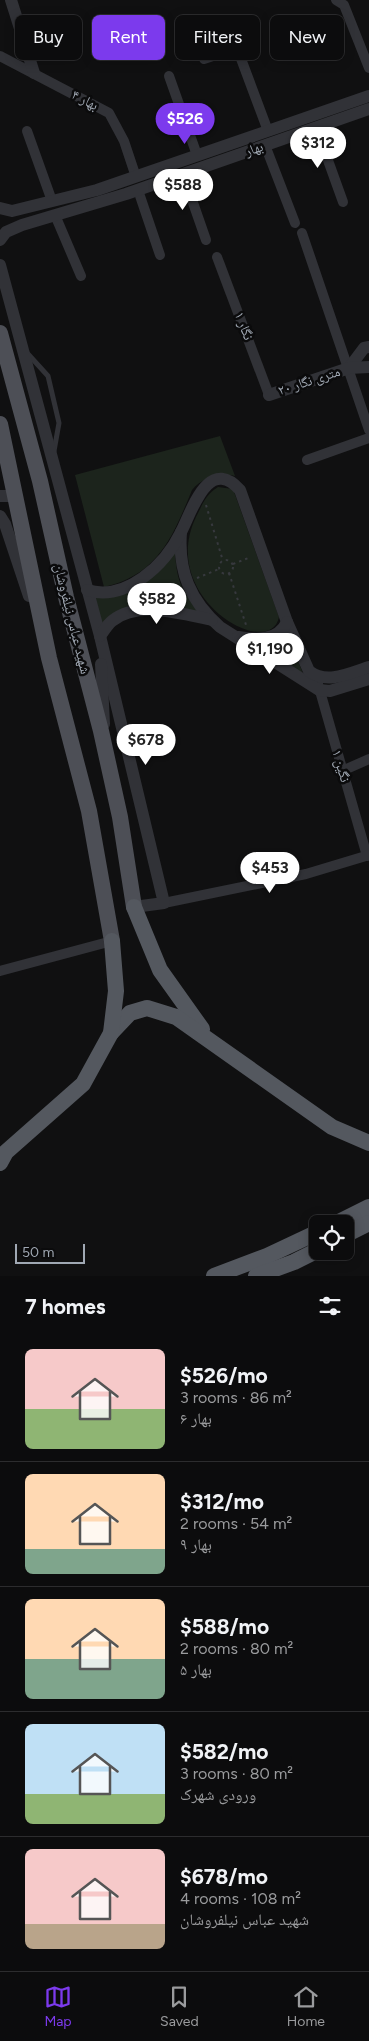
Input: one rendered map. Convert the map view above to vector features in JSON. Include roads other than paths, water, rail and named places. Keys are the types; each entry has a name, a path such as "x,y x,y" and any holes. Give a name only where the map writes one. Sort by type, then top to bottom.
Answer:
{"highway":[{"path":"134,907 160,970 209,1038"},
{"path":"111,1033 116,991 112,941"},
{"path":"0,1163 6,1152 83,1084 111,1033 130,1013 147,1008 176,1016 332,1128 369,1143"},
{"path":"353,1215 369,1207"},
{"path":"354,1231 369,1223"},
{"path":"214,1276 309,1236"},
{"path":"256,1276 309,1254"}],"main road":[{"name":"شهید عباس نیلفروشان","path":"3,335 40,481 66,597 105,748 134,907"},
{"name":"شهید عباس نیلفروشان","path":"0,424 8,496 38,606 49,658 87,802 112,941"},
{"path":"5,474 40,481"},
{"path":"8,496 40,481"},
{"path":"87,802 96,818 103,824 111,822 114,818 116,800"}],"street":[{"path":"11,0 34,73"},
{"path":"336,0 344,6 369,68"},
{"name":"بهار ۴","path":"0,56 109,113 124,141 136,176"},
{"path":"241,60 269,139 295,223"},
{"path":"169,76 197,155"},
{"name":"بهار","path":"0,240 6,232 183,174 369,96"},
{"name":"بهار","path":"0,208 12,211 97,190 197,155 316,127 369,109"},
{"path":"316,127 343,202"},
{"path":"28,131 52,201"},
{"path":"183,174 206,240"},
{"path":"138,190 160,255"},
{"path":"55,215 81,276"},
{"path":"302,234 369,430"},
{"name":"نگار ۱","path":"217,257 269,395"},
{"path":"0,265 19,347 52,456 100,636 164,903"},
{"path":"3,335 13,319"},
{"name":"۲۰ متری نگار","path":"349,368 364,348 369,347"},
{"name":"۲۰ متری نگار","path":"269,395 349,368 369,367"},
{"path":"307,460 369,438"},
{"path":"87,590 95,593 111,593 134,583 161,560 182,532 192,506 201,491 212,482 221,480 235,484 240,490 287,622 309,670 316,676 326,678 340,677 369,667"},
{"path":"0,516 5,524 29,597 38,606"},
{"path":"182,532 180,557 186,582 194,598 212,620 319,690 330,691 369,680"},
{"path":"105,748 100,636 113,620 122,615 141,611 171,612 212,620"},
{"path":"236,636 250,639 271,637 278,634 287,622"},
{"name":"نگین ۱","path":"316,676 368,856"},
{"path":"342,771 369,759"},
{"path":"134,907 164,903 306,874 368,856"},
{"path":"0,972 112,941"}]}
